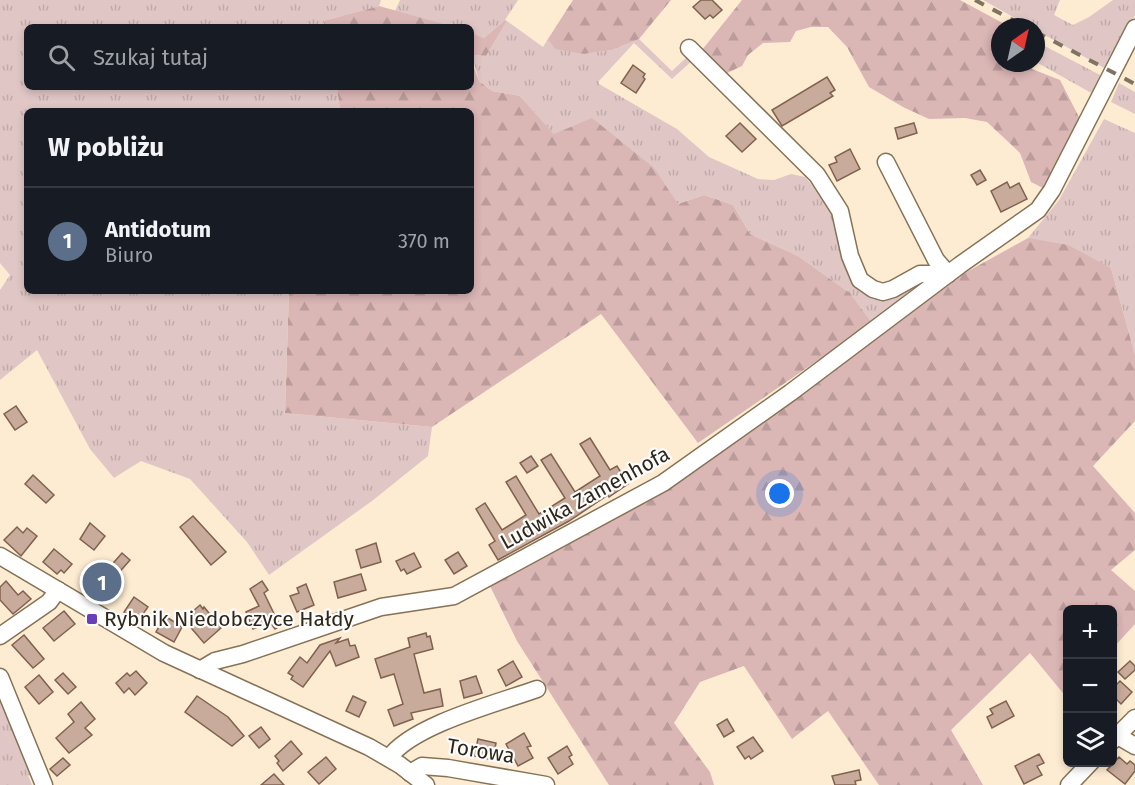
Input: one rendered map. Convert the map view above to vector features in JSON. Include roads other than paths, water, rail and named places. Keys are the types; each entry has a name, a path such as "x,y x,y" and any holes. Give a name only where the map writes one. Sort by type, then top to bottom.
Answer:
{"street":[{"name":"Ludwika Zamenhofa","path":"200,670 215,661 243,654 381,607 454,596 663,483 790,393 948,274 1038,210 1114,73 1135,28"},
{"path":"689,48 817,175 840,211 850,256 860,279 873,289 883,292 920,274 948,274"},
{"path":"886,162 936,260 948,274"},
{"path":"0,556 148,644 389,758 426,785"},
{"path":"0,636 49,602 58,590"},
{"path":"0,677 44,785"},
{"path":"389,758 397,749 422,731 537,689"},
{"path":"1117,736 1135,718"},
{"path":"1117,739 1135,746"},
{"name":"Torowa","path":"411,773 422,766 448,768 546,785"},
{"path":"1069,785 1086,767"}],"railway":[{"path":"975,0 1009,18"},
{"path":"1045,37 1135,84"}],"place":[{"name":"Antidotum","path":"102,582"},
{"name":"Rybnik Niedobczyce Hałdy","path":"92,619"}]}
